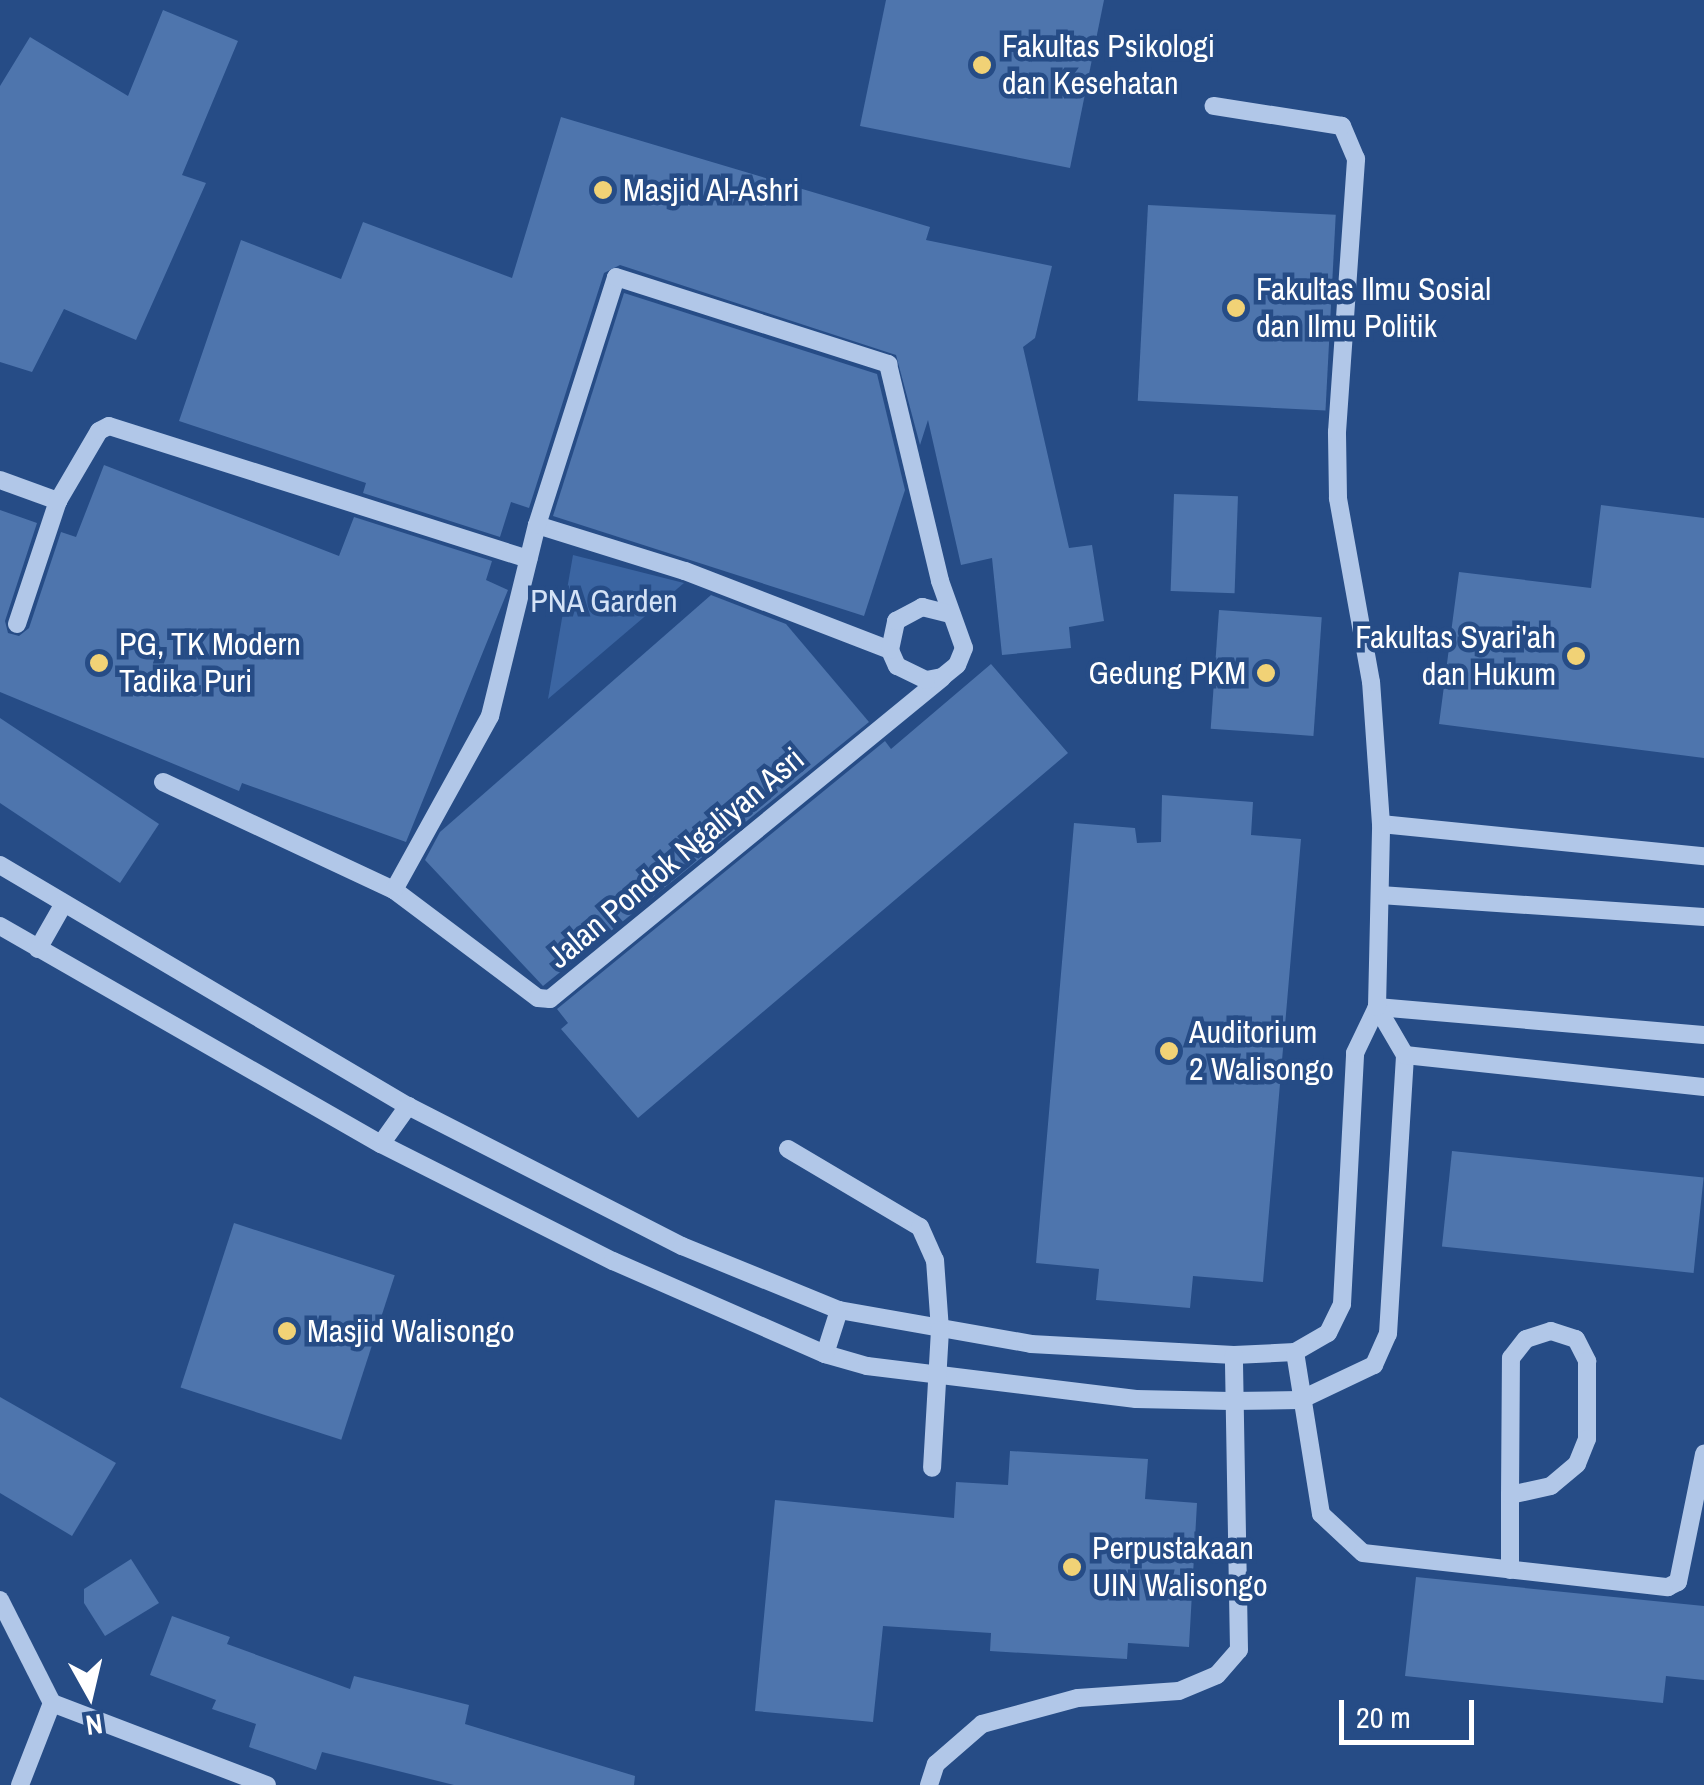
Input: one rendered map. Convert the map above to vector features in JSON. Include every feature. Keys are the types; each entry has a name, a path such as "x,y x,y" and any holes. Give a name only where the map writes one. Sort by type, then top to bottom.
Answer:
{"street":[{"path":"0,865 408,1106 682,1246 839,1310 1031,1344 1234,1355 1295,1352 1328,1333 1342,1304 1355,1053 1376,1007 1380,895 1371,682 1338,498 1337,432 1356,159 1342,126 1214,106"},
{"name":"Jalan Pondok Ngaliyan Asri","path":"162,782 394,890 538,998 554,998 942,677 964,648 962,629 950,614 888,364 621,276 610,280 528,559 490,716 394,890"},
{"path":"17,624 58,502 99,431 120,425 370,514 528,559"},
{"path":"0,480 58,502"},
{"path":"538,525 685,570 890,650 910,676 942,677"},
{"path":"890,650 896,622 908,612 922,606 950,614"},
{"path":"1380,824 1704,856"},
{"path":"1380,895 1704,917"},
{"path":"38,949 63,905"},
{"path":"0,926 381,1144 613,1261 825,1354 934,1374 1136,1399 1300,1400 1341,1386 1374,1364 1388,1334 1405,1056 1376,1007"},
{"path":"1376,1007 1704,1036"},
{"path":"1405,1056 1704,1087"},
{"path":"381,1144 408,1106"},
{"path":"788,1149 920,1227 935,1260 940,1330 934,1374 932,1468"},
{"path":"825,1354 839,1310"},
{"path":"1510,1495 1551,1486 1577,1464 1587,1439 1588,1361 1576,1339 1551,1331 1526,1338 1511,1358 1510,1495 1510,1570"},
{"path":"1295,1352 1321,1514 1340,1536 1363,1553 1668,1587 1678,1582 1704,1454"},
{"path":"929,1785 936,1764 982,1724 1078,1698 1179,1691 1217,1676 1239,1650 1231,1402 1234,1355"},
{"path":"0,1601 52,1703 267,1785"},
{"path":"20,1785 52,1703"}],"green space":[{"name":"PNA Garden","path":"573,555 684,583 548,699"}],"building":[{"name":"Fakultas Psikologi dan Kesehatan","path":"886,0 1104,0 1070,168 860,126"},
{"path":"163,10 238,41 182,175 206,183 136,340 64,309 32,372 0,362 0,86 30,37 128,96"},
{"path":"561,117 930,227 926,240 1052,266 1035,338 1023,347 1069,548 1092,545 1104,621 1069,627 1071,648 1002,655 992,558 961,565 928,420 920,445 896,355 620,265 604,273 529,508 511,502 500,537 363,493 366,483 179,421 241,240 341,279 363,222 512,278"},
{"name":"Fakultas Ilmu Sosial dan Ilmu Politik","path":"1148,205 1336,215 1325,411 1138,401"},
{"path":"624,293 877,374 905,490 864,616 553,516"},
{"path":"104,465 339,556 354,517 492,561 486,580 508,590 406,842 242,783 239,791 0,692 0,510 37,523 5,621 8,633 19,636 29,628 61,532 76,537"},
{"path":"1174,494 1238,496 1235,593 1171,591"},
{"name":"Fakultas Syari'ah dan Hukum","path":"1601,505 1704,518 1704,758 1439,724 1459,572 1591,588"},
{"path":"711,595 786,624 869,722 543,986 425,860 440,832"},
{"name":"Gedung PKM","path":"1219,610 1322,617 1313,736 1211,729"},
{"path":"991,664 1068,753 638,1118 561,1029 568,1023 557,1009 885,741 891,749"},
{"path":"0,718 159,824 120,883 0,803"},
{"name":"Auditorium 2 Walisongo","path":"1162,795 1253,802 1251,835 1301,839 1263,1282 1193,1276 1190,1308 1096,1300 1099,1269 1036,1263 1074,823 1135,828 1137,843 1161,842"},
{"path":"1452,1151 1704,1177 1694,1273 1442,1246"},
{"name":"Masjid Walisongo","path":"234,1223 395,1275 341,1440 181,1388"},
{"path":"0,1397 116,1463 72,1536 0,1493"},
{"path":"1010,1451 1148,1459 1145,1499 1197,1503 1189,1647 1128,1643 1127,1659 990,1651 991,1633 883,1626 873,1722 755,1711 775,1500 954,1518 956,1482 1008,1485"},
{"path":"131,1559 159,1603 105,1636 84,1603 84,1589"},
{"path":"1416,1577 1704,1606 1704,1680 1666,1676 1663,1703 1405,1676"},
{"path":"172,1616 230,1637 227,1644 350,1689 354,1676 469,1705 465,1724 635,1776 634,1785 454,1785 322,1752 316,1770 249,1747 256,1724 212,1709 216,1700 150,1675"}],"place":[{"name":"Fakultas Psikologi dan Kesehatan","path":"982,65"},
{"name":"Masjid Al-Ashri","path":"603,190"},
{"name":"Fakultas Ilmu Sosial dan Ilmu Politik","path":"1236,308"},
{"name":"Fakultas Syari'ah dan Hukum","path":"1576,656"},
{"name":"PG, TK Modern Tadika Puri","path":"99,663"},
{"name":"Gedung PKM","path":"1266,673"},
{"name":"Auditorium 2 Walisongo","path":"1169,1051"},
{"name":"Masjid Walisongo","path":"287,1331"},
{"name":"Perpustakaan UIN Walisongo","path":"1072,1567"}]}
